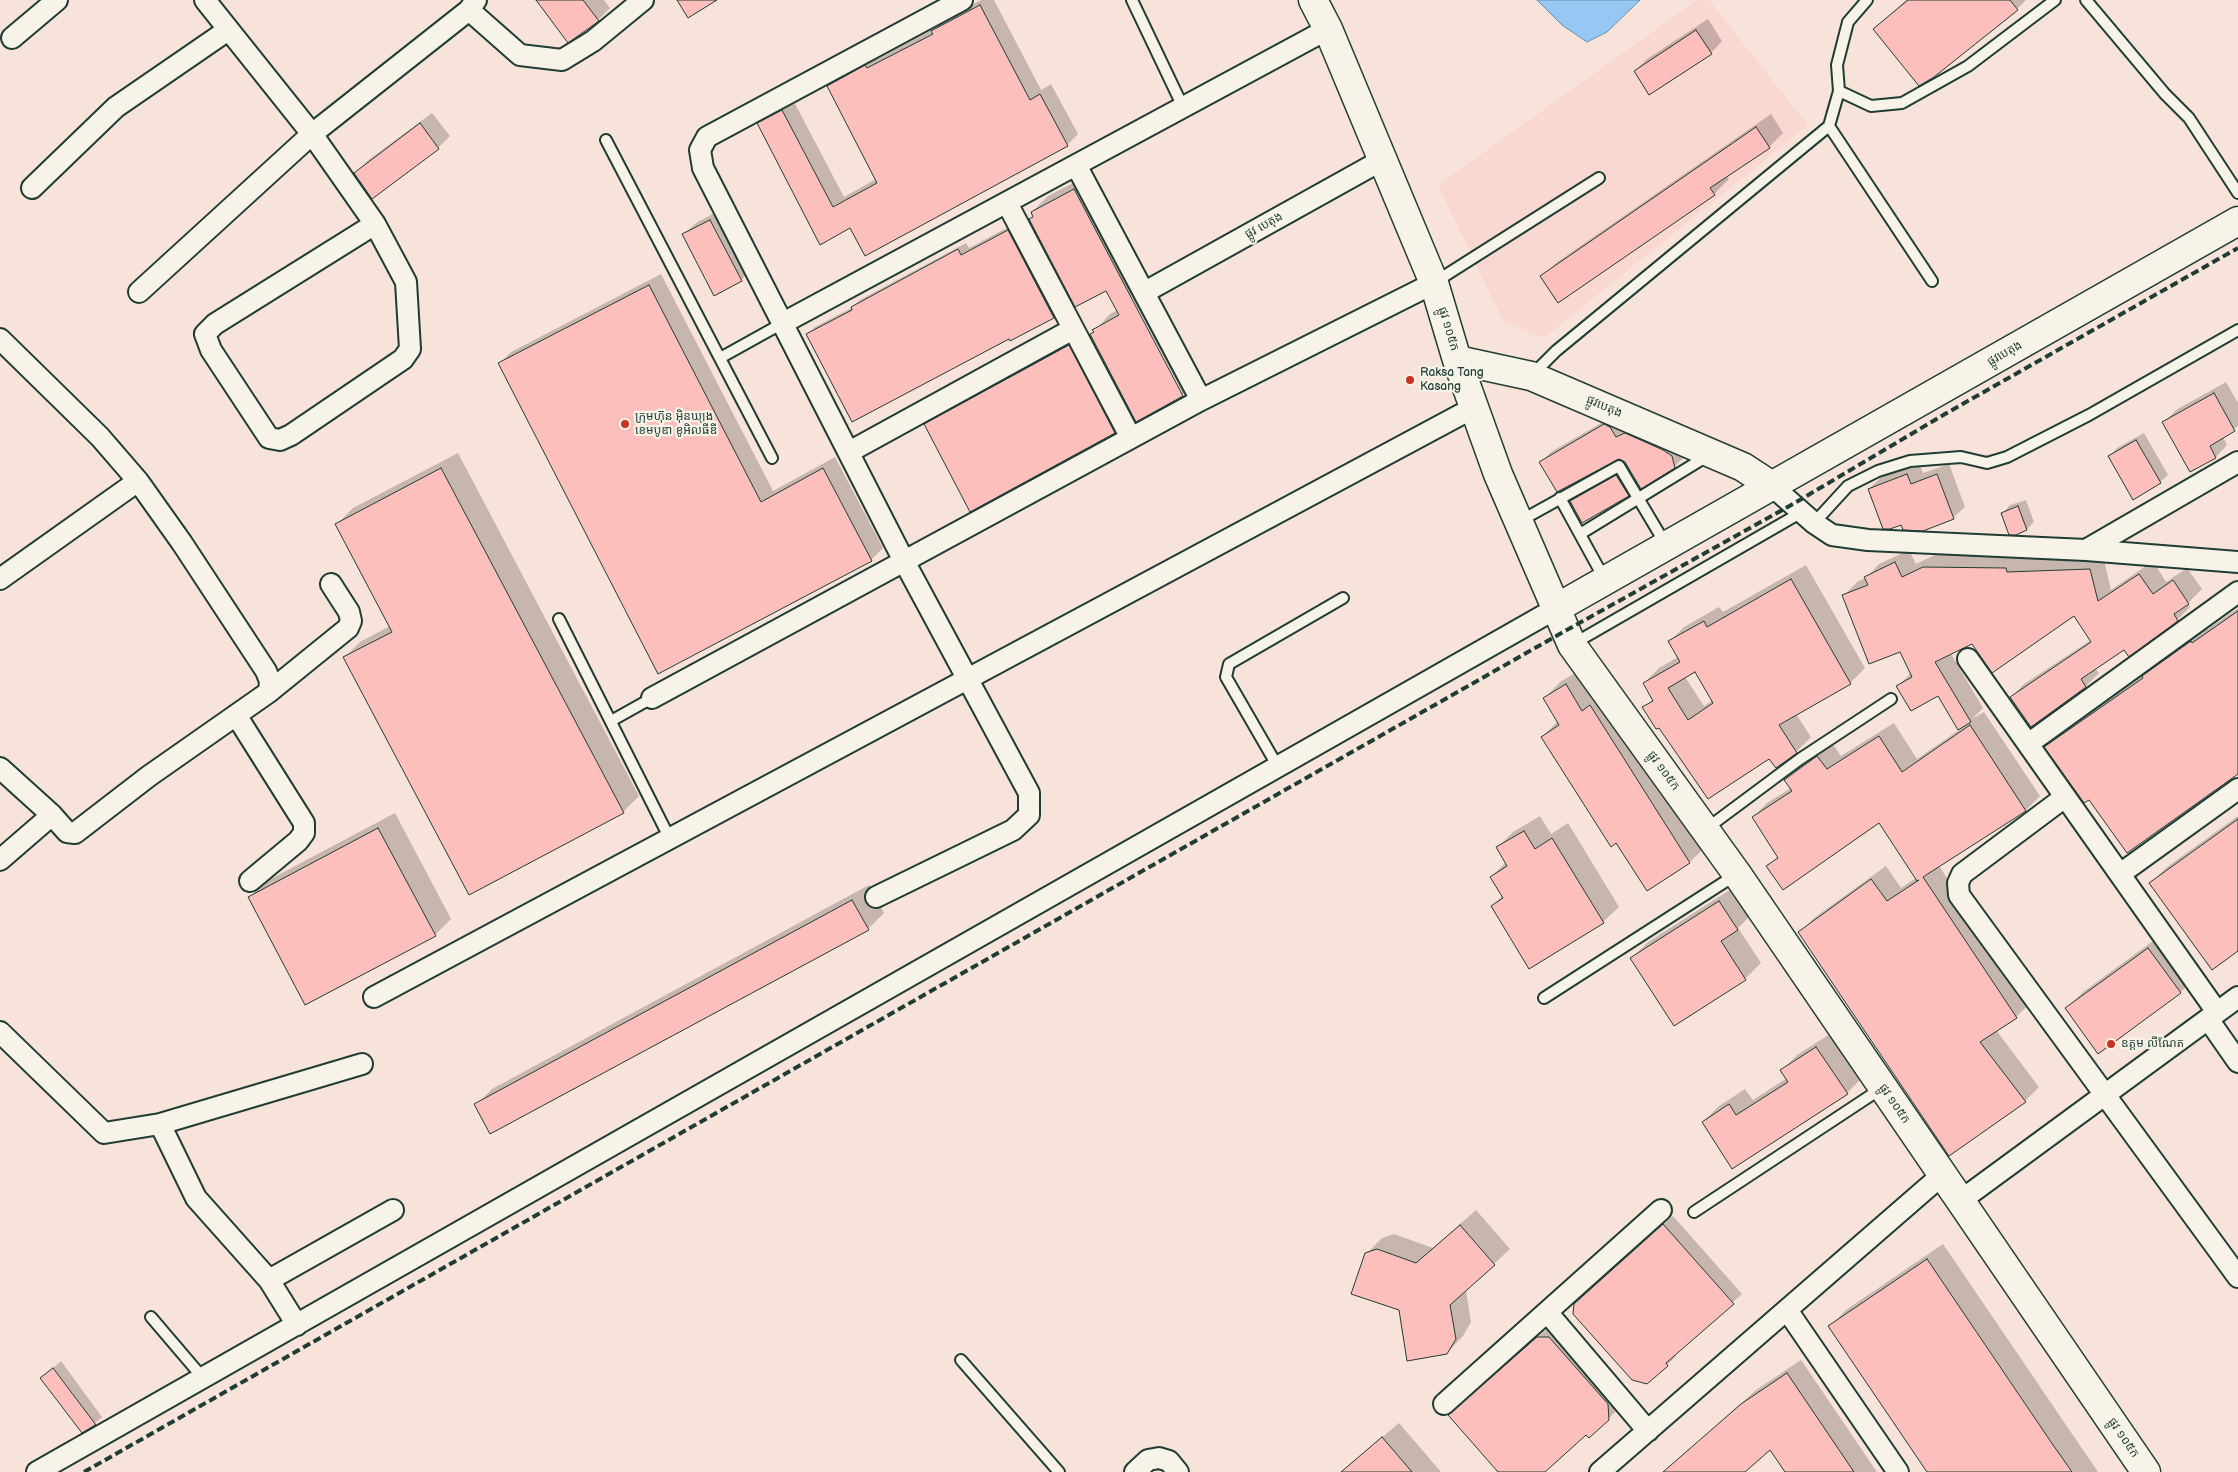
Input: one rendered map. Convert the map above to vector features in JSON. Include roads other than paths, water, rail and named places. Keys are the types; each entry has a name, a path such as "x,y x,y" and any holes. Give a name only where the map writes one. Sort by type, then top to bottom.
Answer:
{"main road":[{"name":"ផ្លូវ ១០៥ក","path":"1313,0 1328,28 1434,283 1473,408 1518,522 1572,645 1737,874 2146,1472"},
{"name":"ផ្លូវបេតុង","path":"1555,609 2238,221"},
{"name":"ផ្លូវបេតុង","path":"1457,360 1530,376 1743,467 1772,486"}],"street":[{"path":"12,38 57,0"},
{"path":"205,0 312,134 375,224 406,282 410,349 403,359 291,434 280,440 269,438 211,350 205,334 215,324 375,224"},
{"path":"139,292 312,134 472,5 520,55 562,60 593,41 643,0"},
{"path":"876,897 1013,830 1029,815 1029,793 904,561 850,452 703,168 700,150 707,137 962,0"},
{"path":"783,322 1007,203 1328,28"},
{"path":"32,188 116,107 228,30"},
{"name":"ផ្លូវ បេតុង","path":"1146,292 1382,160"},
{"path":"1076,165 1146,292 1201,400"},
{"path":"1007,203 1131,438"},
{"path":"652,698 1201,400 1434,283"},
{"path":"850,452 1073,330"},
{"path":"0,339 100,438 138,481 266,671 270,681 269,692"},
{"path":"374,997 1473,408"},
{"path":"2086,550 2238,462"},
{"path":"0,579 138,481"},
{"path":"1772,486 1832,535 1868,540 2086,550 2238,562"},
{"path":"0,768 52,815 67,832 75,833 149,776 269,692 348,628 351,621 349,612 331,584"},
{"path":"2028,744 2238,592"},
{"path":"51,1469 203,1378 1555,609"},
{"path":"1968,659 2120,874 2213,1015 2238,1062"},
{"path":"236,715 304,823 304,833 298,841 250,881"},
{"path":"2120,874 2238,789"},
{"path":"2065,797 1962,874 1958,883 1959,896 2106,1094 2238,1277"},
{"path":"0,860 52,815"},
{"path":"1960,1201 2238,997"},
{"path":"0,1032 87,1118 104,1132 160,1124 362,1064"},
{"path":"160,1124 196,1198 269,1280 297,1325"},
{"path":"1600,1472 1942,1175"},
{"path":"269,1280 392,1210"},
{"path":"1444,1404 1661,1210"},
{"path":"1787,1310 1898,1472"},
{"path":"1547,1312 1648,1431"},
{"path":"1135,1472 1148,1460 1159,1458 1169,1461 1178,1472"}],"lane":[{"path":"1132,0 1183,107"},
{"path":"1530,376 1556,351 1829,126 1839,92 1837,65 1848,22 1867,0"},
{"path":"1839,92 1871,106 1902,103 1968,66 2055,0"},
{"path":"2086,0 2165,94 2189,118 2238,193"},
{"path":"1829,126 1932,281"},
{"path":"606,140 772,458"},
{"path":"1434,283 1599,178"},
{"path":"720,358 783,322"},
{"path":"1572,645 1808,517 1848,486 1878,471 1910,461 1961,457 1987,463 2007,457 2089,415 2238,330"},
{"path":"1580,534 1712,453"},
{"path":"1518,522 1619,466 1666,546"},
{"path":"1560,498 1606,581"},
{"path":"1278,767 1226,677 1230,664 1344,598"},
{"path":"559,619 612,720 670,839"},
{"path":"612,720 652,698"},
{"path":"1705,829 1800,759 1891,698"},
{"path":"1544,998 1737,874"},
{"path":"1694,1212 1883,1088"},
{"path":"151,1317 203,1378"},
{"path":"961,1360 1059,1472"}],"water":[{"path":"1537,0 1640,0 1607,32 1587,42 1562,25"}],"railway":[{"path":"84,1472 1565,631 1793,504 1945,414 2238,248"}],"place":[{"name":"Raksa Tang Kasang","path":"1410,380"},
{"name":"ក្រុមហ៊ុន អ៊ិនឃ្យុង ខេមបូឌា ខូអិលធីឌី","path":"625,424"},
{"name":"ឧត្តម លីណែត","path":"2111,1044"}]}
